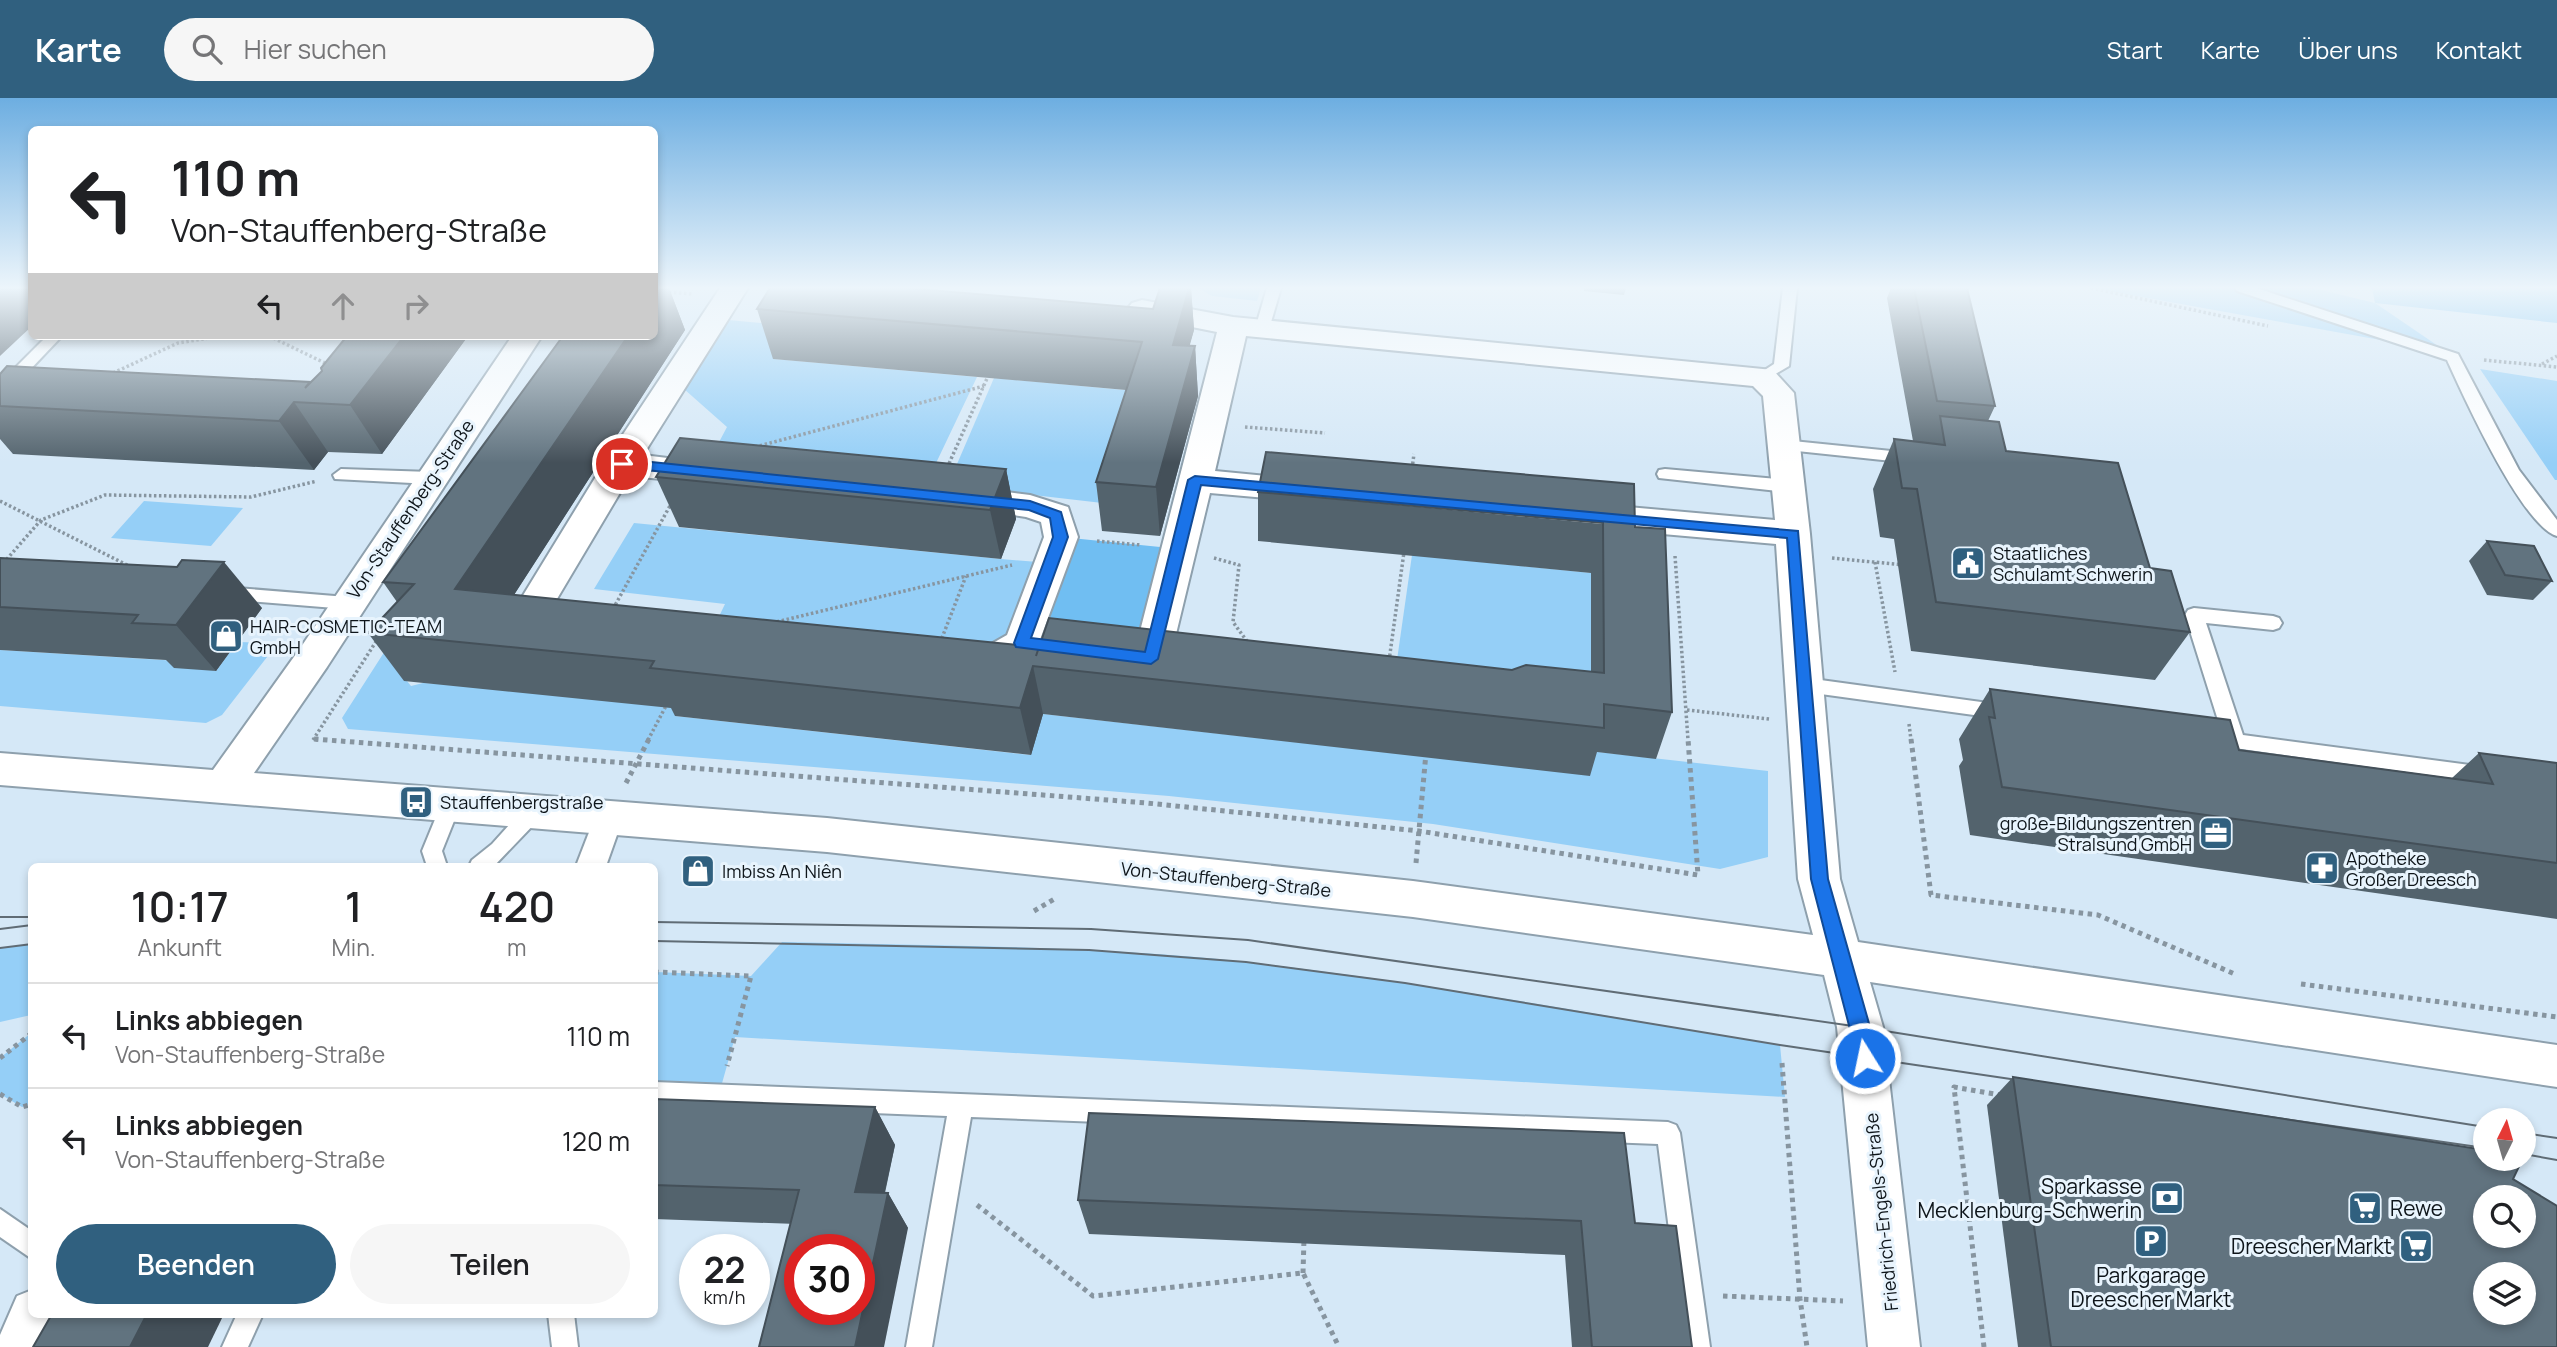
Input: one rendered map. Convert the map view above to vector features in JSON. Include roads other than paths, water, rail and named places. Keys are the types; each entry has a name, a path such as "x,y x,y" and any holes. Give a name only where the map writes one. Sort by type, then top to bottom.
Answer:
{"street":[{"name":"Von-Stauffenberg-Straße","path":"223,787 314,657 347,603 520,346"},
{"path":"601,632 524,624 697,346"},
{"path":"1151,659 1209,424 1241,346"},
{"path":"1440,346 1762,377"},
{"name":"Friedrich-Engels-Straße","path":"1762,377 1777,393 1794,544 1819,879 1860,1027 1892,1325"},
{"path":"622,464 689,471 746,462"},
{"path":"1195,480 1343,494"},
{"path":"935,494 1030,506 1056,515 1060,537 1022,643"},
{"path":"1548,512 1673,523 1794,544"},
{"path":"933,662 982,667 1022,643 1060,648"},
{"path":"1099,652 1191,664"},
{"name":"Von-Stauffenberg-Straße","path":"0,769 827,835 1413,899 1842,960"},
{"path":"592,863 608,818"},
{"path":"1842,960 2557,1066"},
{"path":"21,1347 33,1318"}],"lane":[{"path":"4,397 46,346"},
{"path":"1762,377 1781,366 1783,346"},
{"path":"2420,346 2453,357 2477,410 2497,445 2539,514 2557,530"},
{"path":"1783,444 1933,460"},
{"path":"1665,474 1788,486"},
{"path":"341,475 431,478"},
{"path":"212,593 347,603"},
{"path":"2235,742 2194,615 2273,623"},
{"path":"1806,685 2022,714"},
{"path":"2195,737 2502,777"},
{"path":"435,863 432,850 450,806"},
{"path":"483,863 499,850 533,812"},
{"path":"658,1093 1668,1133 1697,1347"},
{"path":"919,1347 961,1104"},
{"path":"0,1221 28,1244"},
{"path":"235,1347 248,1318"},
{"path":"561,1318 565,1347"}],"tram line":[{"path":"0,917 28,917"},
{"path":"658,922 1091,929 1248,940 1860,1027 2473,1125"},
{"path":"0,929 28,926"},
{"path":"658,941 1089,950 1246,962 1405,983 1780,1045 2031,1082"},
{"path":"0,948 28,944"},
{"path":"2201,1107 2473,1146"},
{"path":"2536,1135 2557,1138"},
{"path":"2536,1156 2557,1160"}],"place":[{"name":"Staatliches Schulamt Schwerin","path":"1968,563"},
{"name":"HAIR-COSMETIC-TEAM GmbH","path":"226,636"},
{"name":"Stauffenbergstraße","path":"416,802"},
{"name":"große-Bildungszentren Stralsund GmbH","path":"2216,833"},
{"name":"Apotheke Großer Dreesch","path":"2322,868"},
{"name":"Imbiss An Niên","path":"698,871"},
{"name":"Sparkasse Mecklenburg-Schwerin","path":"2167,1198"},
{"name":"Rewe","path":"2365,1208"},
{"name":"Parkgarage Dreescher Markt","path":"2151,1241"},
{"name":"Dreescher Markt","path":"2416,1246"}]}
